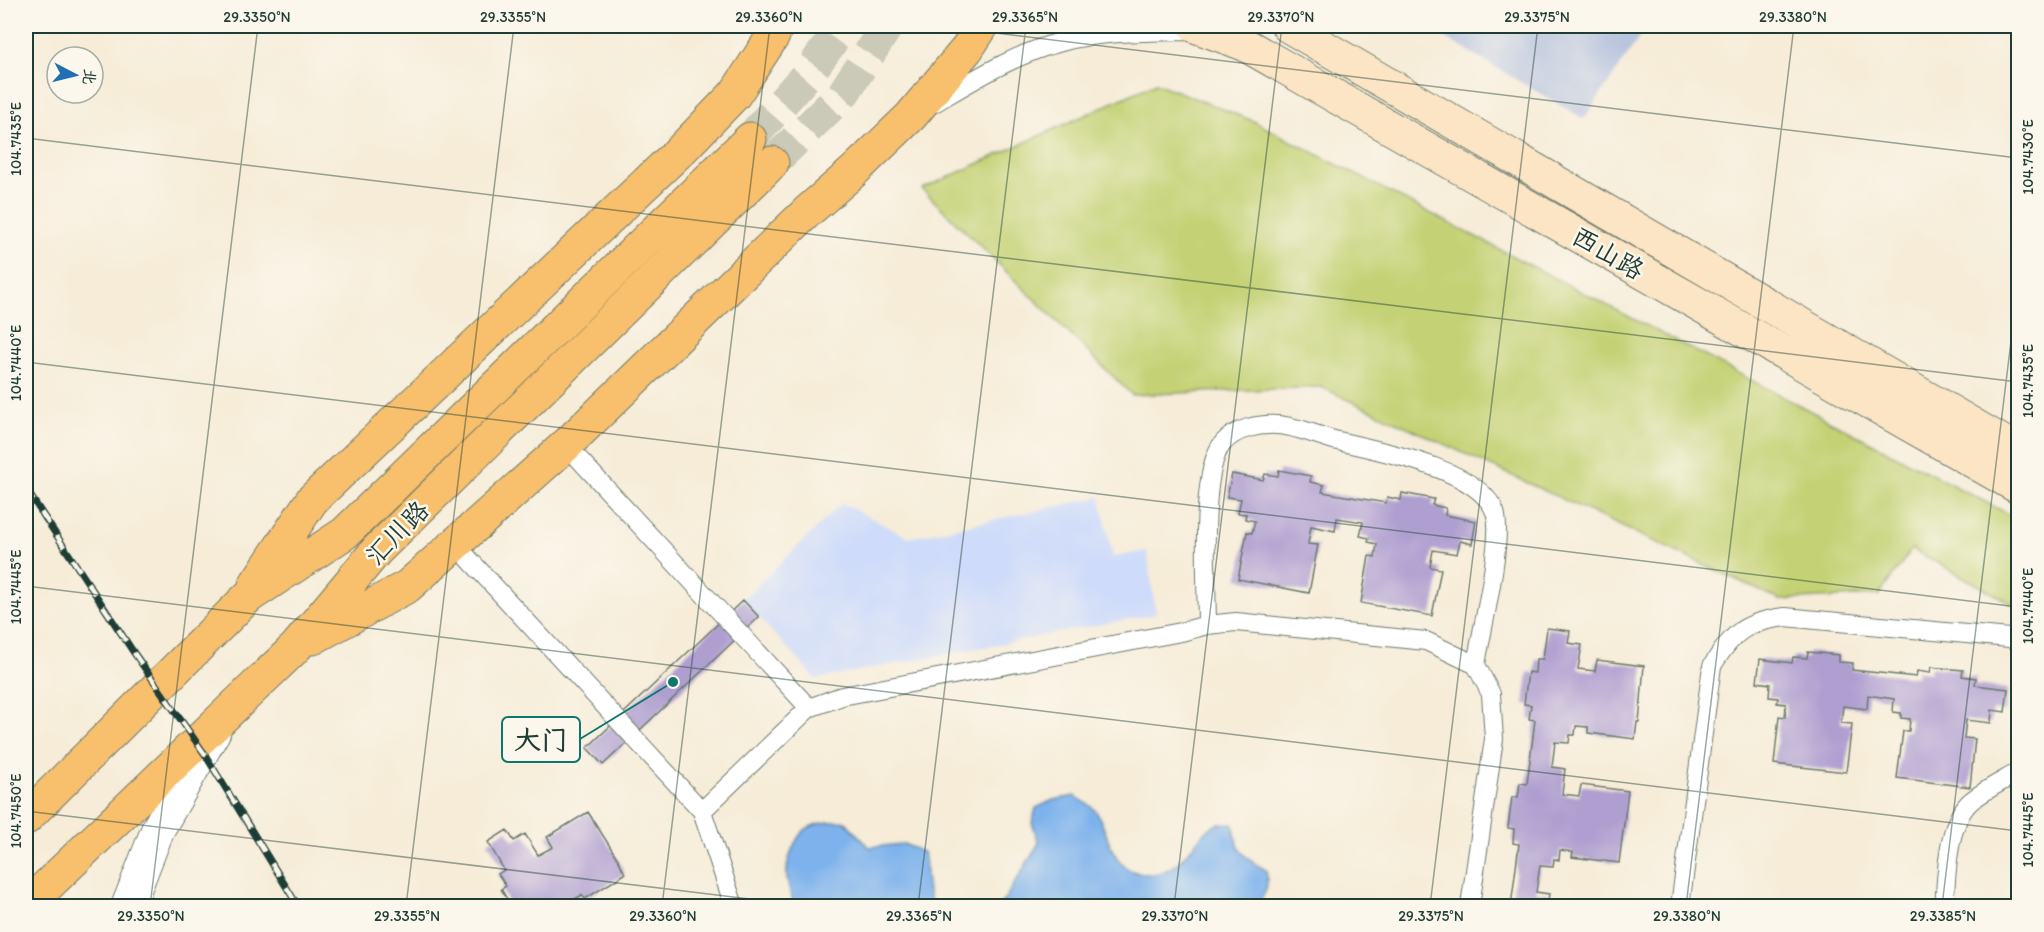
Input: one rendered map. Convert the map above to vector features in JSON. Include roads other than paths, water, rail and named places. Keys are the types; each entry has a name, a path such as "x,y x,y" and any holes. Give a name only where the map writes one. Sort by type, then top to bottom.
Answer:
{"main road":[{"path":"248,597 312,500 689,142 735,94 777,26"},
{"path":"295,648 408,586 456,545 566,445 807,212 853,172 911,116 967,49 982,26"},
{"name":"西山路","path":"1288,26 2019,451"},
{"name":"西山路","path":"1202,28 1244,45 2019,487"},
{"name":"汇川路","path":"26,818 248,597 345,532 750,139"},
{"name":"汇川路","path":"26,906 295,648 377,550 772,163"}],"street":[{"path":"128,906 158,829 218,724"}],"lane":[{"path":"911,116 1003,62 1062,41 1122,33 1202,28"},
{"path":"1207,626 1207,497 1211,467 1222,444 1234,433 1254,427 1278,425 1418,461 1450,473 1483,494 1495,513 1497,540 1476,665 1491,694 1494,739 1470,906"},
{"path":"566,445 809,708"},
{"path":"456,545 702,811 734,906"},
{"path":"1680,906 1712,666 1727,642 1734,636 1749,625 1785,617 2019,641"},
{"path":"702,811 809,708 842,696 1181,633 1207,626 1236,622 1426,641 1476,665"},
{"path":"1944,906 1952,837 1959,817 1970,802 2019,772"}],"water":[{"path":"1075,796 1095,810 1120,862 1137,873 1162,872 1172,867 1211,828 1219,824 1233,824 1242,853 1266,870 1267,886 1264,894 1256,906 998,906 1005,899 1039,843 1032,823 1036,808 1053,800"},
{"path":"845,821 869,847 904,844 923,852 928,893 933,906 795,906 788,884 787,869 797,840 804,831 817,824"}],"tunnel":[{"path":"750,139 811,70 843,26"},
{"path":"772,163 843,94 887,26"}],"railway":[{"path":"26,489 134,653 204,753 298,906"}],"place":[{"name":"大门","path":"673,682"}]}
